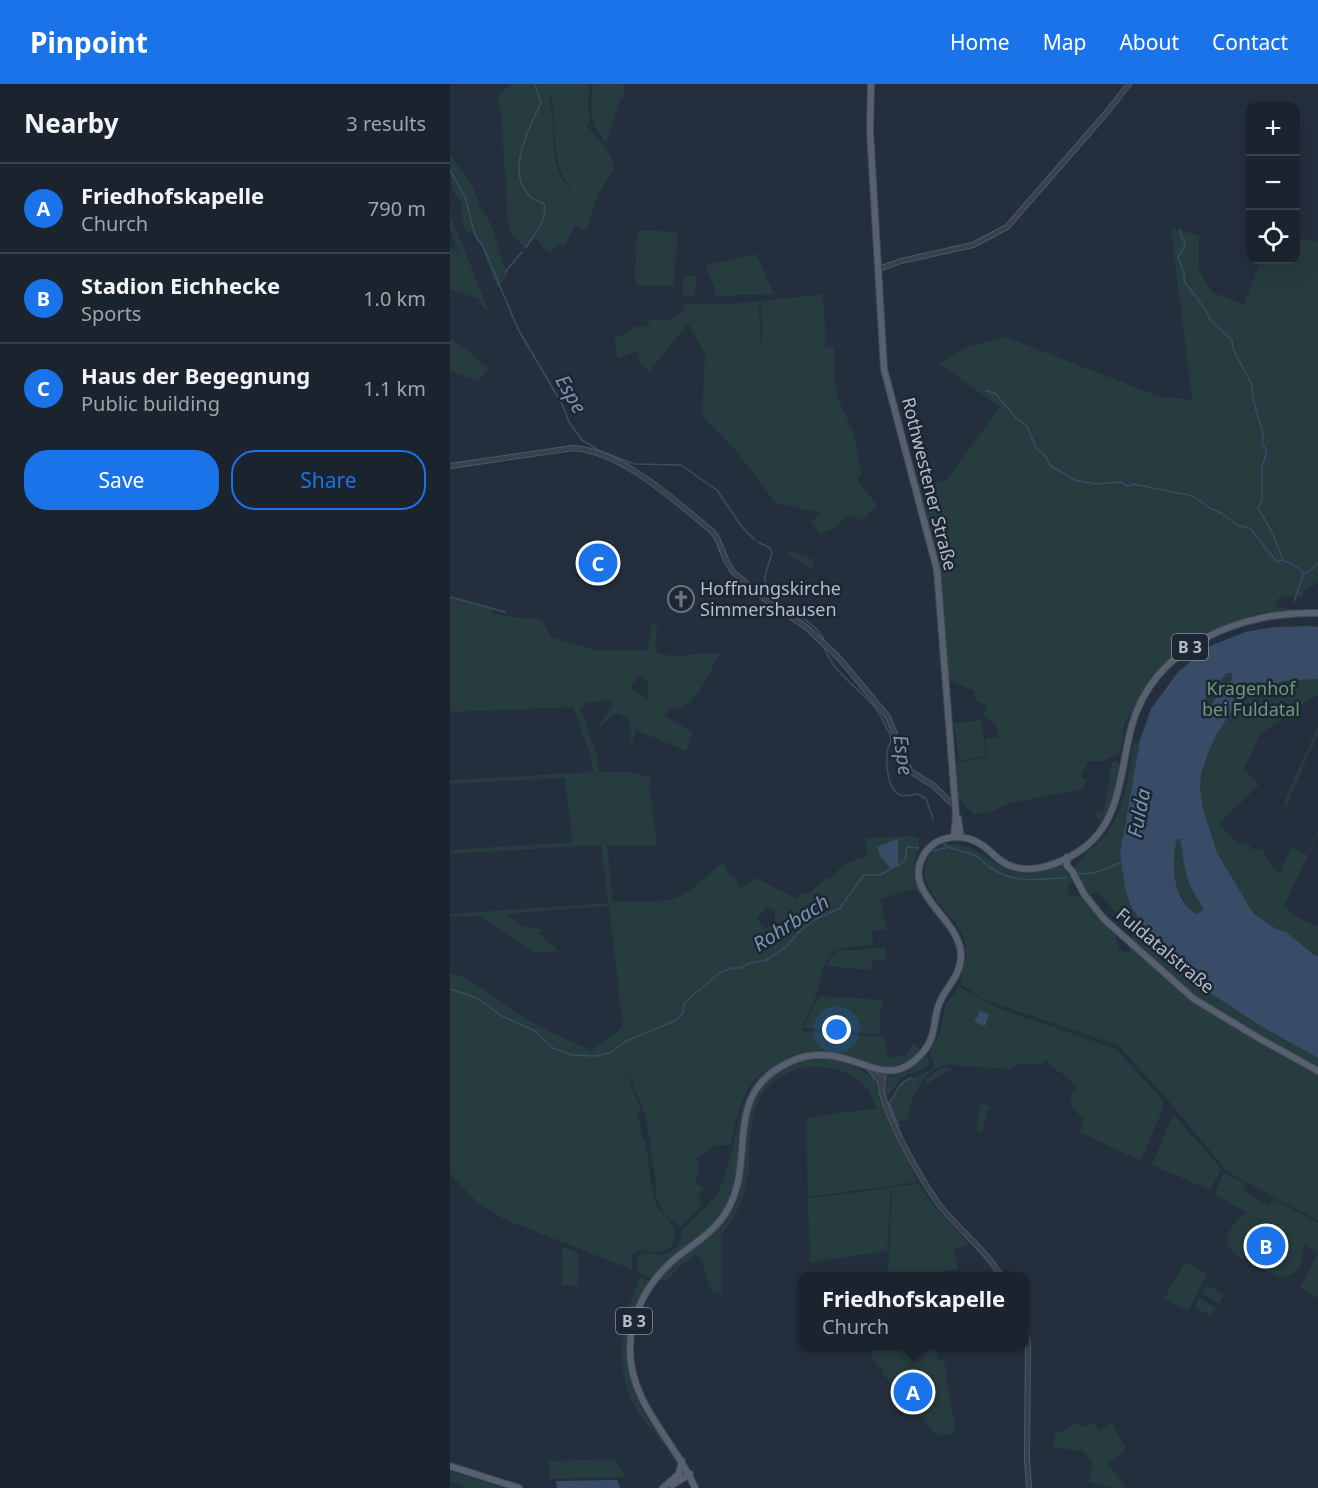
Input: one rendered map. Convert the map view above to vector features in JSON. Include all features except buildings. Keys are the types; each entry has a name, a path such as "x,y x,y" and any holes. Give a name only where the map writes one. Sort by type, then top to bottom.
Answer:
{"main road":[{"name":"Rothwestener Straße","path":"871,84 870,130 884,369 937,570 955,804 960,827"},
{"name":"B 3","path":"695,1488 682,1460 645,1408 633,1377 631,1334 638,1308 652,1282 665,1268 709,1233 729,1207 740,1178 746,1112 755,1092 765,1080 789,1062 814,1055 843,1058 869,1068 883,1070 907,1065 927,1048 939,1005 955,980 960,963 960,945 954,930 923,892 919,881 921,864 928,849 948,838 972,840 982,845 999,860 1014,867 1031,868 1053,864 1080,850 1094,839 1112,814 1135,716 1147,692 1167,666 1191,646 1232,626 1278,614 1318,613"},
{"name":"Rothwestener Straße","path":"948,838 956,815"},
{"path":"948,838 959,835 960,827"},
{"path":"960,827 972,840"},
{"path":"1067,857 1070,869"},
{"path":"1053,864 1070,869"},
{"name":"Fuldatalstraße","path":"1070,869 1084,894 1104,919 1194,999 1318,1071"},
{"path":"679,1474 682,1460"},
{"path":"450,1466 519,1488"},
{"path":"663,1488 679,1474 690,1474"},
{"path":"668,1488 690,1474"}],"street":[{"path":"879,269 901,261 973,245 1007,227 1130,84"},
{"path":"450,465 568,447 582,448 637,471 712,531 729,566 739,579 807,627 823,642 888,717 910,771 934,786 955,804"},
{"path":"869,1068 879,1081 888,1110 923,1182 944,1210 988,1257 997,1272"},
{"path":"879,1081 883,1070"},
{"path":"882,1089 883,1070"},
{"path":"1028,1350 1029,1488"}],"green space":[{"path":"512,84 589,84 588,106 591,126 584,122 607,150 613,162 613,171 598,195 586,231 575,225 564,247 559,243 550,254 535,238 526,249 509,232 498,96","holes":["551,97 559,166 569,188 562,180 555,161 553,121 549,99"]},
{"path":"593,84 623,84 625,97 620,99 606,143 593,122"},
{"path":"450,155 472,185 495,235 503,266 509,271 497,288 482,247 472,232 467,232 462,222 462,201 453,188"},
{"path":"450,214 488,309 484,310 479,299 450,289 450,248 459,251 450,230"},
{"path":"1171,229 1199,235 1199,271 1212,292 1244,305 1259,264 1300,264 1300,239 1318,241 1318,582 1305,590 1301,597 1278,598 1275,607 1289,608 1287,610 1256,614 1216,628 1186,644 1161,666 1125,722 1120,753 1103,761 1088,761 1081,777 1087,780 1083,789 1010,803 995,810 974,815 958,797 955,763 987,757 985,739 998,737 997,725 983,716 987,706 975,700 974,691 949,680 938,576 917,483 946,481 1000,407 940,364 969,346 1006,337 1158,396 1192,400"},
{"path":"637,230 677,232 674,286 635,285"},
{"path":"756,254 774,294 715,296 715,288 705,265"},
{"path":"684,276 696,276 695,296 683,296"},
{"path":"823,294 826,345 822,346 834,348 836,394 854,434 862,476 857,474 858,480 877,506 861,521 851,514 831,530 820,534 811,522 821,513 776,503 737,452 706,419 702,418 705,354 688,323 649,372 641,365 637,351 618,359 614,339 635,327 647,326 651,319 667,321 684,310 683,304 730,304 759,301 760,342 762,342 761,301"},
{"path":"450,339 457,342 489,369 477,381 450,371"},
{"path":"787,550 814,560 812,569 790,555"},
{"path":"450,595 491,608 492,614 542,620 551,637 593,650 647,651 652,623 657,624 655,651 670,656 720,654 694,698 678,708 668,709 664,716 692,732 686,751 636,730 631,747 628,721 616,713 595,731 613,705 608,699 587,703 580,708 597,755 599,772 628,772 652,778 649,783 657,846 607,845 613,902 673,899 684,894 723,862 729,874 733,874 741,888 756,878 797,899 801,893 808,894 827,877 830,879 847,864 856,859 868,857 865,838 911,836 919,838 915,871 921,896 913,889 880,899 886,929 872,932 873,945 840,948 833,951 823,968 815,998 802,1028 803,1031 884,1037 887,1054 892,1058 906,1055 913,1044 916,1044 920,1051 910,1060 892,1067 836,1052 810,1051 786,1059 760,1080 748,1097 742,1114 733,1188 725,1208 710,1228 653,1278 637,1270 637,1259 644,1253 660,1255 672,1251 679,1242 684,1229 717,1194 726,1173 745,1100 763,1072 745,1096 730,1145 716,1145 697,1158 700,1174 694,1182 704,1188 698,1197 701,1201 698,1210 680,1227 666,1216 656,1196 646,1117 627,1074 641,1110 638,1114 642,1139 645,1140 656,1202 676,1233 671,1247 661,1251 641,1251 634,1254 631,1257 633,1270 504,1219 477,1202 450,1174 450,973 469,980 538,1026 592,1050 623,1027 609,906 506,914 523,926 542,930 539,934 559,951 535,953 479,916 450,917 450,914 608,903 601,845 450,854 450,850 573,842 565,778 450,784 450,780 593,772 590,753 573,707 450,712","holes":["638,676 648,682 648,700 630,688","766,906 775,911 775,920 764,929 757,919"]},
{"name":"Kragenhof bei Fuldatal","path":"1236,669 1318,673 1318,696 1316,695 1260,734 1244,769 1259,785 1219,824 1239,844 1249,845 1253,850 1262,848 1273,868 1280,873 1291,848 1307,855 1318,834 1284,906 1297,917 1318,927 1318,956 1274,928 1196,914 1178,890 1174,876 1174,855 1201,711 1215,685 1227,673"},
{"path":"981,720 986,756 959,761 954,723"},
{"path":"1318,725 1318,733 1286,807 1283,805"},
{"path":"1140,740 1120,854 1125,889 1131,907 1156,943 1184,973 1264,1028 1318,1058 1318,1221 1227,1171 1119,1046 983,999 960,984 966,956 964,939 935,898 925,877 925,866 930,855 939,847 947,844 969,848 1003,867 1022,873 1063,867 1073,881 1066,887 1069,896 1083,897 1114,931 1120,951 1128,953 1132,947 1130,939 1134,933 1097,891 1087,896 1075,868 1105,835 1115,820 1126,788 1133,744"},
{"path":"1112,762 1117,762 1119,768 1118,783 1101,822 1095,816 1096,809 1104,812"},
{"path":"886,947 885,960 873,959 871,970 826,966 832,956 839,951"},
{"path":"959,987 1001,1009 1116,1049 1165,1103 1141,1161 1079,1132 1084,1120 1072,1107 1070,1094 1077,1090 1067,1077 1048,1064 1048,1060 1043,1060 1042,1064 1021,1064 1007,1071 1007,1069 949,1064 937,1068 923,1079 918,1087 908,1120 904,1118 898,1123 889,1103 902,1083 934,1067 929,1053 940,1032 946,1004"},
{"path":"819,996 883,1000 880,1011 880,1034 805,1028"},
{"path":"925,1056 929,1059 927,1067 903,1077 887,1096 885,1092 887,1078 912,1068"},
{"path":"819,1058 847,1062 874,1078 890,1123 888,1124 894,1128 918,1182 808,1197 806,1119 878,1109 867,1088 848,1074 821,1067 794,1070 776,1080 765,1090 758,1101 751,1127 749,1168 743,1197 721,1235 722,1294 712,1292 710,1289 702,1260 696,1255 682,1264 666,1281 660,1280 669,1267 717,1231 735,1205 743,1175 748,1118 760,1092 778,1073 790,1066"},
{"path":"945,1067 953,1068 926,1084 925,1081 937,1070"},
{"path":"981,1104 989,1106 982,1133 976,1131"},
{"path":"1173,1114 1221,1169 1210,1190 1152,1165"},
{"path":"1224,1173 1247,1185 1243,1190 1269,1206 1274,1199 1318,1223 1318,1253 1304,1245 1301,1261 1296,1271 1282,1277 1235,1254 1227,1242 1228,1236 1233,1226 1245,1213 1277,1230 1214,1194"},
{"path":"919,1184 930,1201 969,1245 954,1248 958,1269 939,1272 888,1272 892,1187"},
{"path":"891,1188 887,1251 810,1262 809,1198"},
{"path":"562,1247 578,1253 578,1286 562,1285"},
{"path":"1318,1253 1318,1298 1300,1288"},
{"path":"1185,1262 1207,1274 1188,1311 1164,1299"},
{"path":"640,1278 651,1281 640,1295 633,1312 628,1349 630,1369 640,1405 680,1466 678,1472 660,1488 656,1488 674,1473 677,1465 669,1451 638,1412 625,1382 622,1367 622,1336 625,1321"},
{"path":"1207,1285 1224,1295 1219,1303 1202,1294"},
{"path":"1199,1298 1216,1308 1212,1316 1194,1307"},
{"path":"872,1350 937,1350 938,1360 944,1360 956,1433 937,1436 873,1360"},
{"path":"1077,1422 1083,1428 1093,1422 1100,1431 1112,1423 1126,1449 1108,1464 1126,1488 1113,1488 1089,1482 1093,1464 1083,1451 1053,1447 1056,1431 1062,1432"},
{"path":"614,1459 625,1477 549,1479 549,1461"},
{"path":"450,1471 503,1488 469,1488 450,1481"}],"water":[{"name":"Fulda","path":"1275,627 1318,627 1318,679 1284,681 1251,692 1232,710 1217,734 1201,774 1200,786 1202,805 1217,853 1253,913 1276,929 1286,932 1318,956 1318,1058 1264,1028 1184,973 1156,943 1131,907 1125,889 1120,854 1140,740 1151,709 1178,672 1208,647 1245,632","holes":["1227,673 1232,673 1232,679 1215,699 1208,713 1202,715 1201,711 1209,693","1177,839 1180,839 1189,883 1204,910 1197,914 1182,900 1175,881 1174,859"]},
{"path":"898,839 898,866 891,869 880,856 877,847"},
{"path":"980,1011 989,1014 985,1026 974,1022"},
{"path":"617,1480 620,1488 557,1488 556,1481"}],"waterway":[{"path":"526,247 540,227 545,210 544,204 531,197 523,187 519,176 521,151 541,103 535,84"},
{"name":"Espe","path":"450,170 465,197 475,235 483,246 518,329 563,406 569,422 582,440 598,450 634,464 681,465 717,490 741,526 755,540"},
{"path":"1180,229 1185,242 1178,257 1184,273 1184,281 1207,312 1210,320 1232,340 1233,349 1252,385 1254,403 1263,433 1262,444 1267,450 1262,467 1262,500 1258,508 1273,534 1283,560 1304,573"},
{"path":"505,272 522,252"},
{"path":"986,391 995,393 1016,418 1027,426 1036,448 1044,454 1051,466 1075,480 1096,484 1121,482 1128,486 1133,484 1193,496 1239,526 1250,528 1277,562 1282,560"},
{"name":"Espe","path":"758,542 770,548 772,553 765,576 769,593 774,600 809,623 824,640"},
{"path":"1294,601 1304,573 1309,572 1318,563"},
{"path":"450,597 505,612"},
{"name":"Espe","path":"824,647 829,659 837,669 873,705 888,731 891,740 887,754 887,767 892,787 900,795 918,794 926,799 933,819"},
{"name":"Espe","path":"943,843 978,857 989,867 1009,877 1027,880 1067,878"},
{"path":"898,866 905,860 907,847 919,848"},
{"path":"930,851 946,848"},
{"name":"Espe","path":"1078,874 1094,873 1120,863"},
{"name":"Rohrbach","path":"450,989 477,998 502,1016 535,1031 553,1048 571,1055 596,1056 610,1053 626,1041 675,1021 683,1013 684,1003 718,974 731,968 741,968 750,963 767,960 786,947 812,921 840,908 864,875 880,875 891,869"},
{"path":"889,1102 899,1086 911,1078"},
{"path":"889,1102 897,1123"}],"place":[{"name":"Haus der Begegnung","path":"598,563"},
{"name":"Hoffnungskirche Simmershausen","path":"681,599"},
{"name":"Stadion Eichhecke","path":"1266,1246"},
{"name":"Friedhofskapelle","path":"913,1392"}]}
